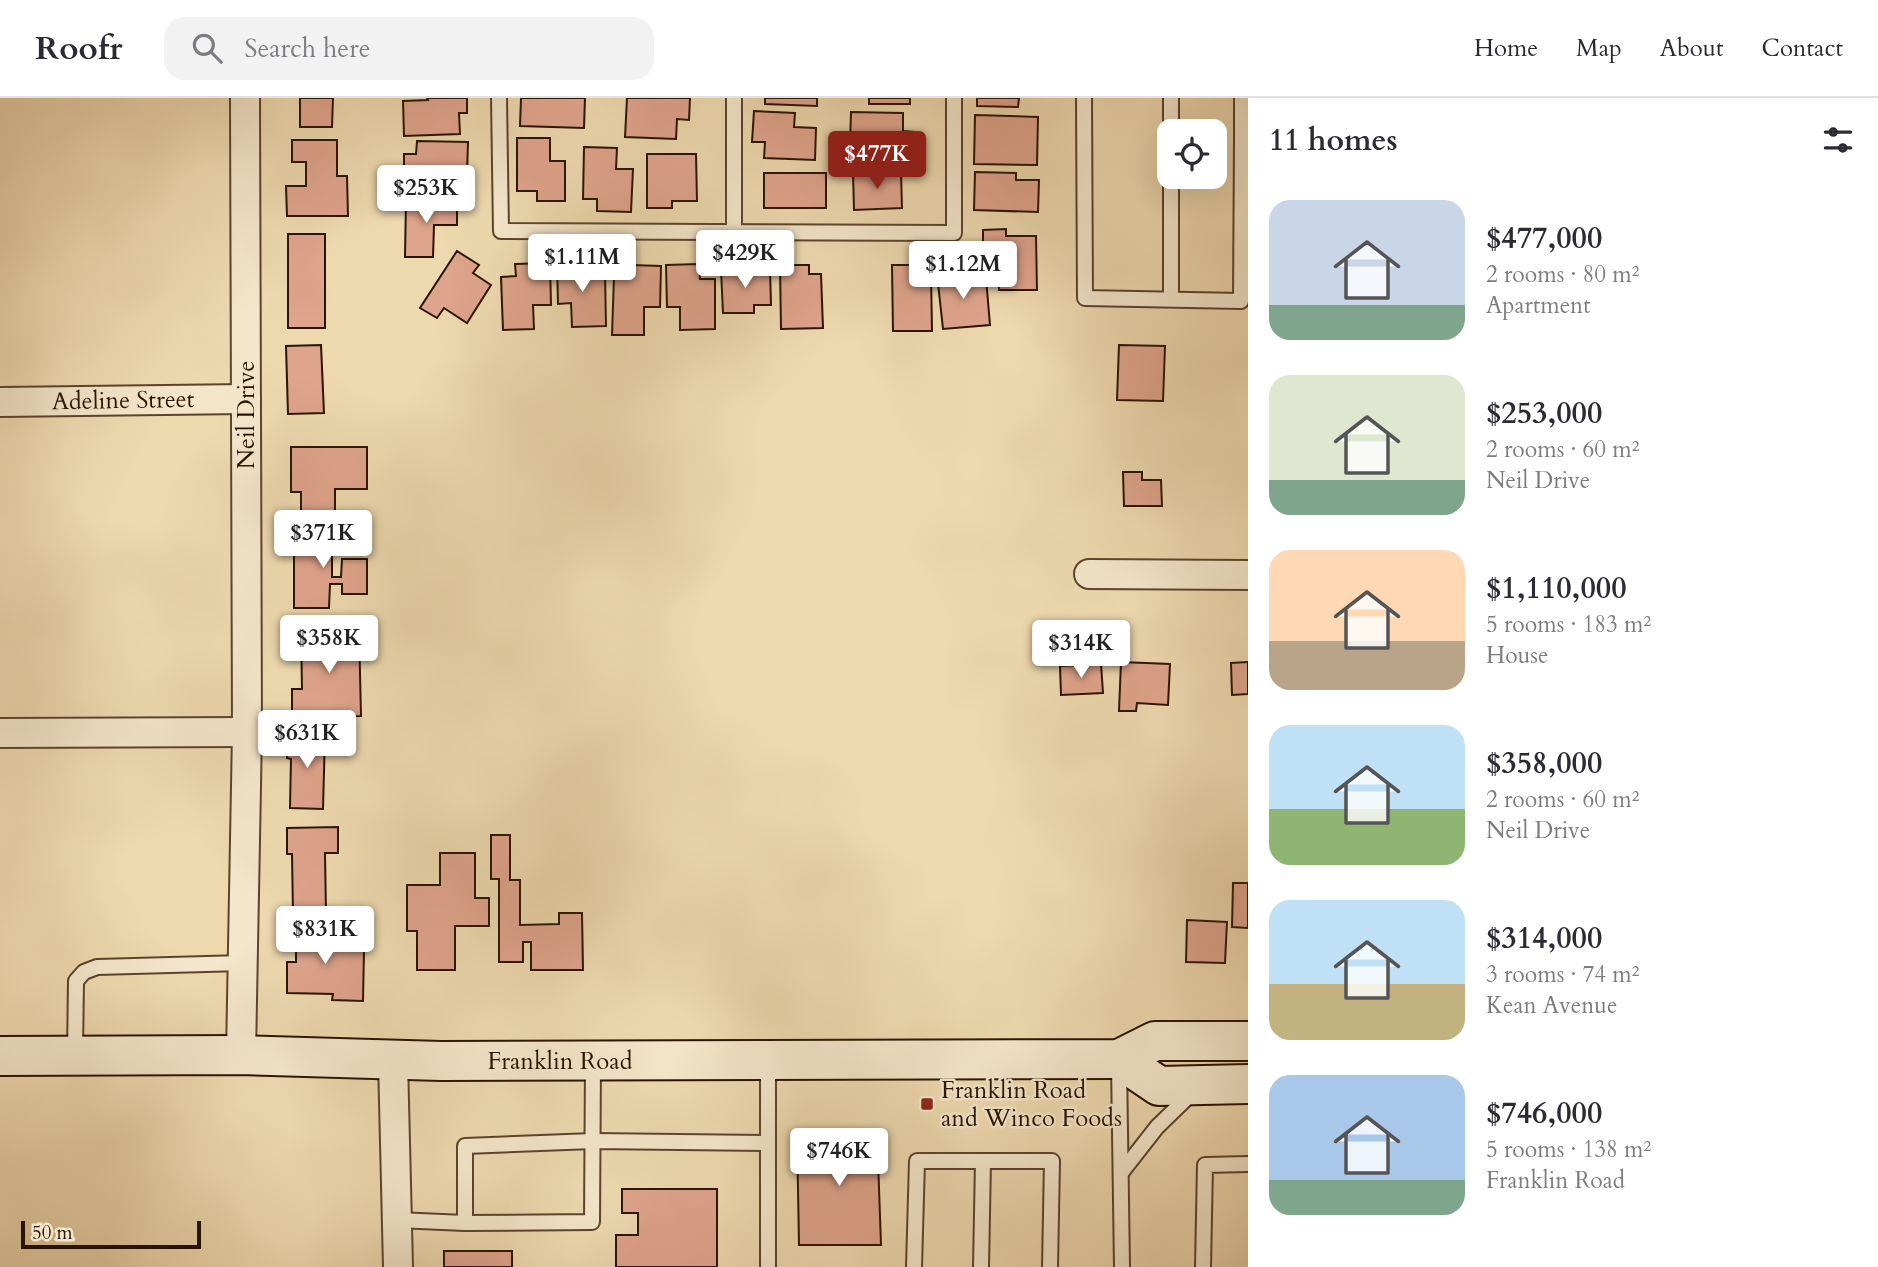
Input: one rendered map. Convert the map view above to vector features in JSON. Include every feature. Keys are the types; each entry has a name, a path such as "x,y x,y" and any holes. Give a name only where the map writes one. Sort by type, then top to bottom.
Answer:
{"main road":[{"name":"Franklin Road","path":"0,1056 241,1055 393,1060 593,1061 1119,1059 1155,1041 1248,1041"},
{"path":"1119,1059 1159,1086 1248,1084"}],"street":[{"name":"Neil Drive","path":"241,1055 247,732 245,98"},
{"name":"Adeline Street","path":"0,401 246,399"},
{"path":"1089,574 1248,575"},
{"path":"0,733 247,732"},
{"path":"393,1060 398,1267"}],"lane":[{"path":"499,98 501,232 954,233 954,98"},
{"path":"734,98 734,232"},
{"path":"1084,98 1085,298 1241,301 1245,139 1242,98"},
{"path":"1171,98 1171,119"},
{"path":"1171,189 1171,299"},
{"path":"75,1056 76,981 84,972 97,967 243,963"},
{"path":"1119,1059 1122,1267"},
{"path":"768,1060 768,1267"},
{"path":"397,1220 465,1223 592,1222 593,1061"},
{"path":"1121,1173 1157,1127 1199,1085"},
{"path":"465,1223 466,1146 593,1141 768,1143"},
{"path":"914,1267 916,1161 1052,1161 1050,1267"},
{"path":"981,1267 982,1161"},
{"path":"1203,1267 1205,1165 1248,1164"}],"building":[{"path":"300,98 333,98 332,127 300,127"},
{"path":"427,98 467,98 467,113 459,113 460,134 404,136 403,101 428,100"},
{"path":"521,98 585,98 584,128 520,126"},
{"path":"627,98 690,98 689,120 677,119 676,139 625,137"},
{"path":"765,98 817,98 817,106 765,104"},
{"path":"869,98 910,98 910,104 869,104"},
{"path":"977,98 1019,98 1018,107 977,106"},
{"path":"754,111 795,113 794,127 816,128 815,160 764,158 765,142 752,142"},
{"path":"851,112 903,113 903,131 914,132 913,162 874,161 875,144 850,144"},
{"path":"975,115 1038,117 1037,165 974,164"},
{"path":"517,138 550,138 550,161 565,161 565,201 537,201 537,191 517,191"},
{"path":"292,140 337,140 337,176 347,176 348,216 287,216 286,186 306,186 306,162 292,162"},
{"path":"417,141 468,142 467,174 456,174 455,188 404,187 404,154 416,154"},
{"path":"584,147 617,148 616,169 633,169 631,212 597,211 597,199 583,199"},
{"path":"647,154 696,154 697,201 672,201 672,208 647,208"},
{"path":"901,172 902,208 854,210 853,173"},
{"path":"975,172 1016,173 1016,180 1039,180 1038,212 974,210"},
{"path":"764,173 826,173 826,208 764,208"},
{"path":"406,200 457,201 457,225 434,225 433,257 405,257"},
{"path":"1006,229 1006,236 1036,236 1037,290 999,290 999,254 983,254 983,230"},
{"path":"288,234 325,234 325,328 288,328"},
{"path":"457,251 479,265 473,273 491,285 467,323 444,308 437,318 420,308"},
{"path":"584,262 584,274 605,273 606,326 572,327 571,303 558,304 557,263"},
{"path":"550,263 551,305 533,305 534,329 503,330 501,277 516,276 515,264"},
{"path":"699,264 700,279 715,279 715,329 680,330 680,307 667,307 666,265"},
{"path":"631,265 661,266 660,307 644,307 644,335 612,335 614,276 631,276"},
{"path":"780,265 809,265 809,274 821,274 823,328 781,329"},
{"path":"892,265 919,265 920,274 931,274 932,331 893,331"},
{"path":"770,269 771,305 754,305 754,313 723,313 721,270"},
{"path":"962,271 963,281 986,278 990,325 943,329 937,274"},
{"path":"321,345 324,413 288,414 286,346"},
{"path":"1119,345 1165,346 1163,401 1117,400"},
{"path":"291,447 367,447 367,489 335,489 335,516 301,516 301,492 291,492"},
{"path":"1123,472 1142,472 1142,480 1161,480 1162,506 1124,506"},
{"path":"294,530 332,530 332,577 341,577 342,559 367,559 367,594 342,594 342,584 330,584 329,608 294,608"},
{"path":"359,630 361,716 292,717 292,689 302,689 301,631"},
{"path":"1121,662 1170,664 1168,705 1137,703 1136,711 1119,711"},
{"path":"1248,662 1248,694 1232,695 1231,663"},
{"path":"1101,664 1103,693 1061,695 1060,666"},
{"path":"287,734 325,735 323,809 290,808 291,759 287,758"},
{"path":"338,827 338,853 325,853 326,914 293,914 292,854 287,854 287,828"},
{"path":"491,835 510,835 510,880 520,880 520,925 559,924 559,913 582,913 583,970 531,970 531,942 523,942 523,962 499,962 499,879 491,879"},
{"path":"440,853 475,853 475,898 489,898 489,926 455,926 455,970 417,970 417,931 407,931 407,885 440,885"},
{"path":"1233,883 1248,883 1248,928 1232,927"},
{"path":"1187,920 1227,922 1225,963 1186,962"},
{"path":"296,926 337,926 336,950 364,950 363,1001 332,1000 333,994 287,993 287,962 296,962"},
{"path":"877,1131 881,1245 799,1245 797,1132"},
{"path":"622,1189 717,1189 717,1267 616,1267 616,1235 638,1235 638,1213 622,1213"},
{"path":"444,1251 512,1251 512,1267 444,1267"}],"place":[{"name":"Franklin Road and Winco Foods","path":"927,1104"}]}
